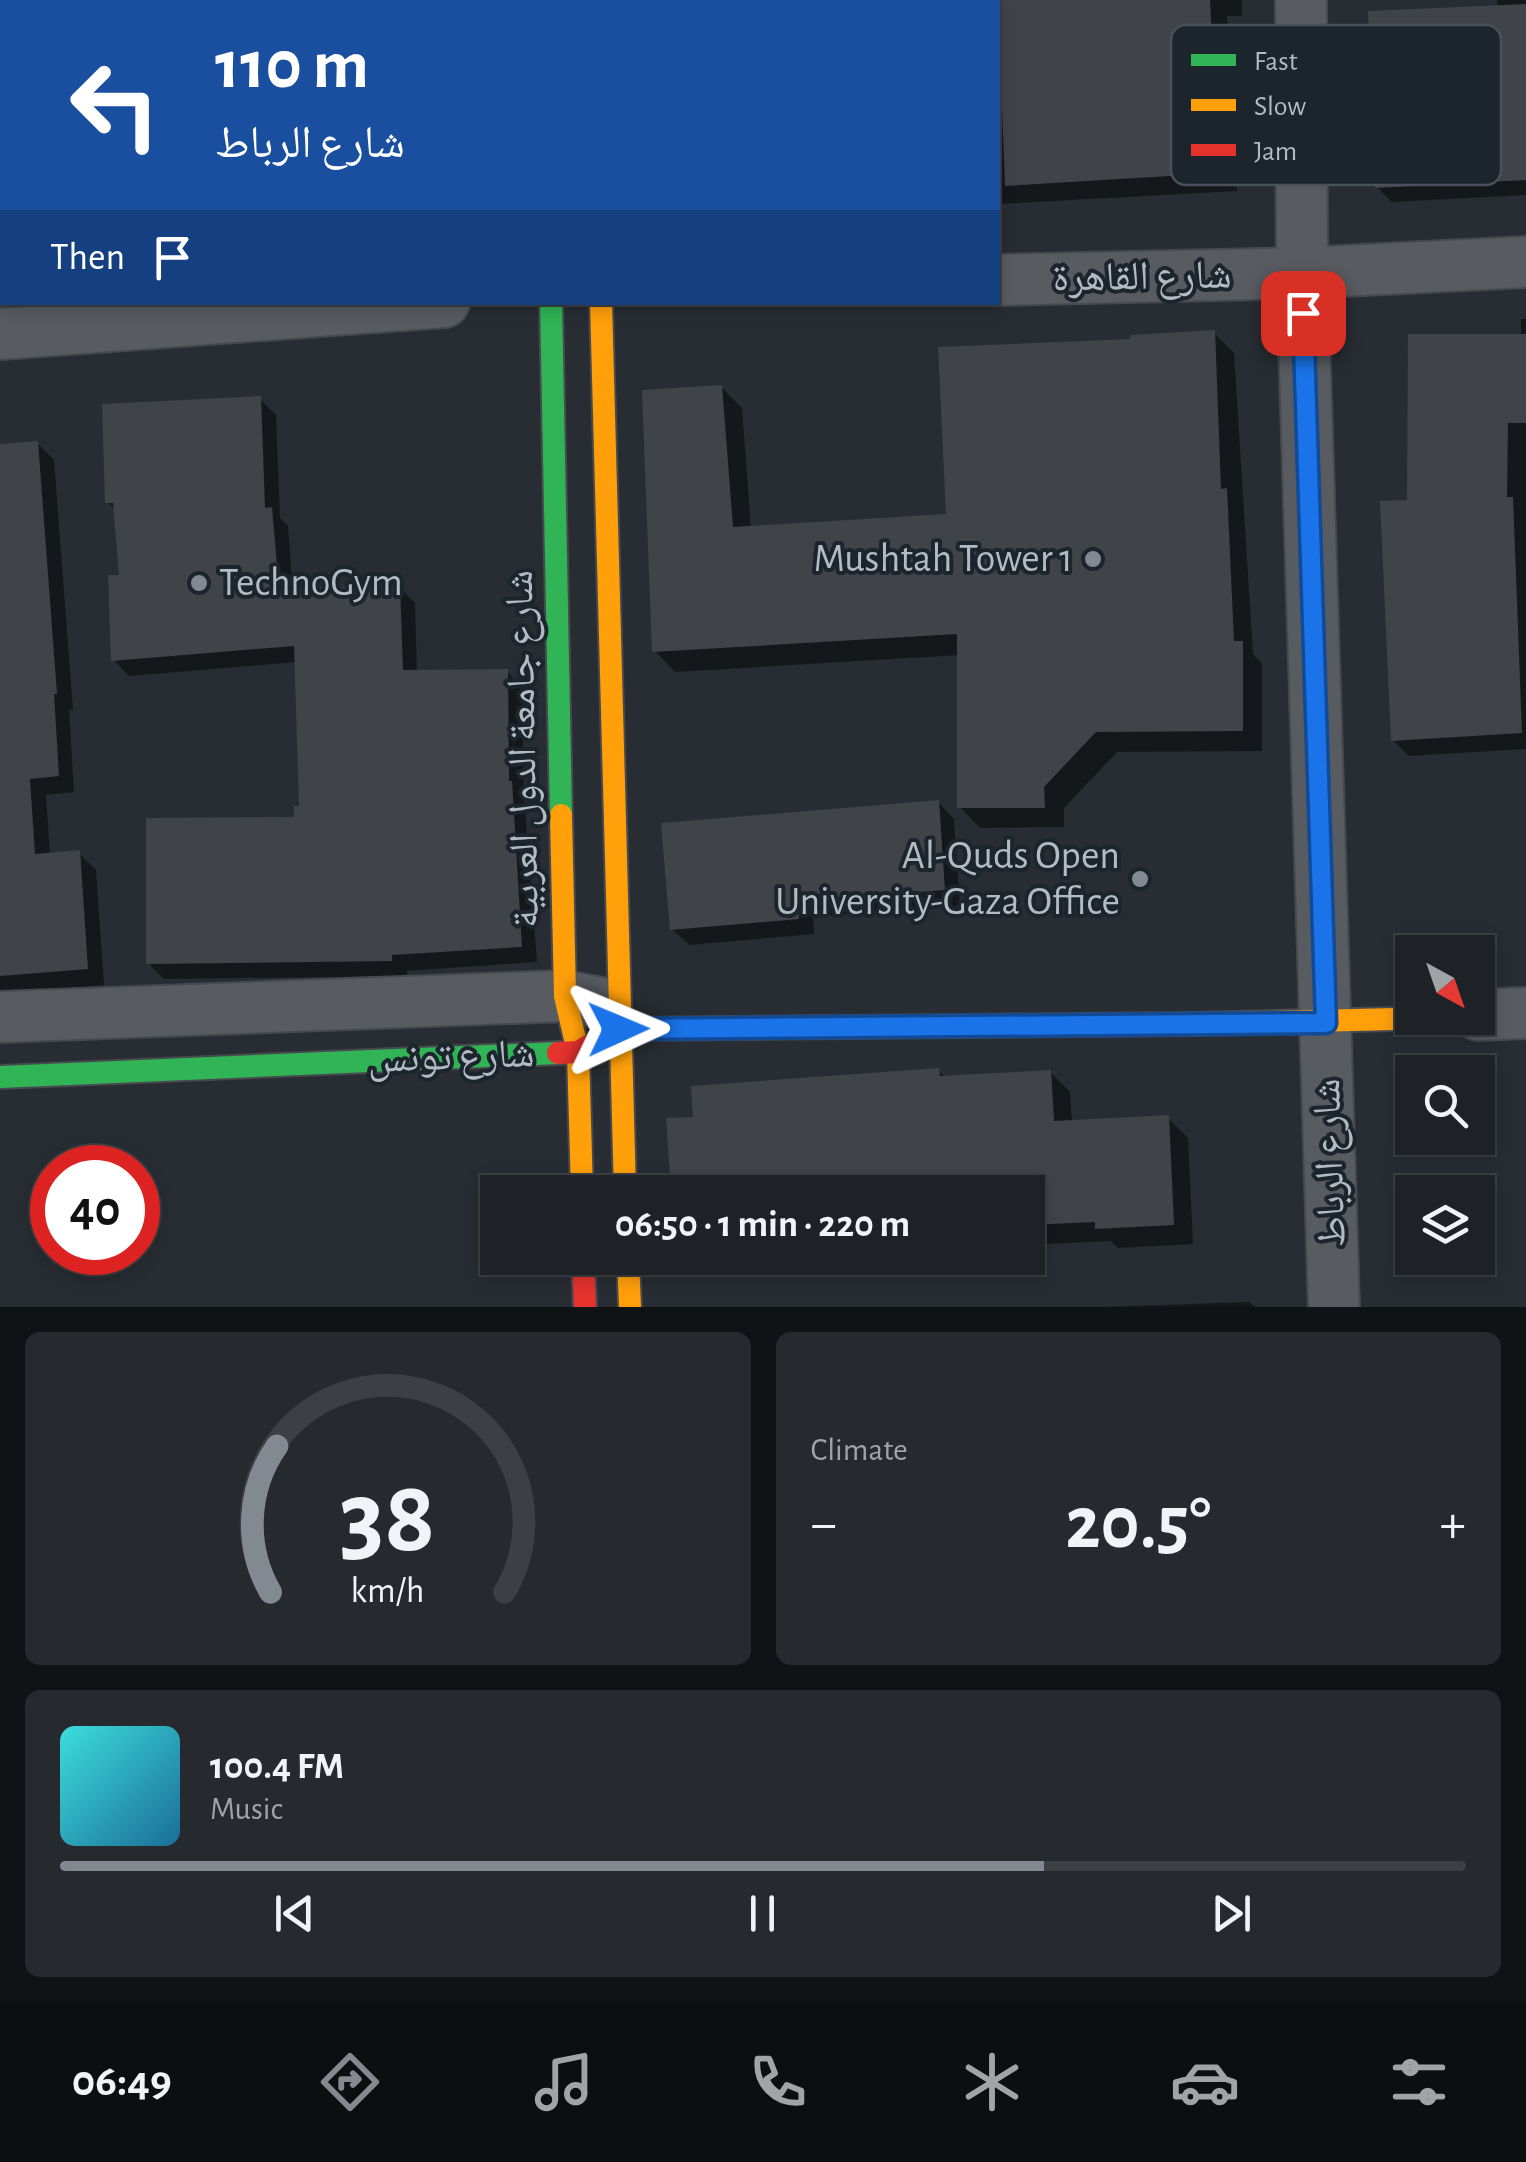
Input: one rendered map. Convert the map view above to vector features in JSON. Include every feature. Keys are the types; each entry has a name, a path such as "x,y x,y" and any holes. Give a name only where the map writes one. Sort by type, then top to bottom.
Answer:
{"main road":[{"name":"شارع جامعة الدول العربية","path":"551,305 565,996 578,1052 582,1175"},
{"path":"601,305 624,1175"},
{"name":"شارع تونس","path":"0,1077 578,1052 618,1018 1326,1023 1395,1020"},
{"path":"584,1275 585,1307"},
{"path":"629,1275 630,1307"}],"street":[{"name":"شارع الرباط","path":"1301,0 1301,25"},
{"name":"شارع الرباط","path":"1302,185 1334,1307"},
{"name":"شارع القاهرة","path":"1000,280 1302,274 1526,262"},
{"path":"0,334 315,305"},
{"name":"شارع تونس","path":"0,1016 565,996 618,1018"},
{"path":"1495,1014 1526,1013"}],"building":[{"path":"1000,0 1210,0 1211,25 1171,25 1171,176 1005,186"},
{"path":"1526,4 1526,180 1501,181 1501,25 1369,25 1368,11"},
{"path":"1375,185 1432,185 1375,188"},
{"path":"1215,330 1221,489 1227,488 1234,641 1243,641 1243,731 1096,732 1044,787 1045,808 957,808 957,634 652,652 642,390 722,385 733,527 946,514 938,347 1130,339 1130,335"},
{"path":"1408,334 1526,334 1526,423 1508,423 1507,497 1513,497 1522,733 1391,741 1380,501 1407,500"},
{"path":"261,396 265,508 272,507 279,589 400,585 403,670 508,669 509,781 522,947 392,955 392,961 146,964 146,818 294,817 294,806 299,806 294,646 111,661 108,575 119,575 113,503 105,503 102,404"},
{"path":"38,441 57,694 59,776 30,779 35,854 80,850 88,969 0,976 0,444"},
{"path":"939,800 945,890 798,902 799,919 670,930 661,823"},
{"path":"939,1068 940,1076 1051,1070 1054,1121 1169,1115 1174,1225 1095,1229 1095,1222 1045,1224 1045,1175 670,1175 666,1118 693,1117 691,1086"}],"traffic: fast":[{"path":"551,305 561,815"},
{"path":"0,1077 558,1053"}],"traffic: slow":[{"path":"601,305 625,1175"},
{"path":"561,815 565,996 578,1052 582,1175"},
{"path":"1193,1024 1395,1019"},
{"path":"629,1275 630,1307"}],"traffic: jam":[{"path":"558,1053 578,1052 618,1029 1193,1024"},
{"path":"584,1275 585,1307"}],"place":[{"name":"Mushtah Tower 1","path":"1093,559"},
{"name":"TechnoGym","path":"199,583"},
{"name":"Al-Quds Open University-Gaza Office","path":"1140,879"}],"route":[{"path":"618,1029 1326,1023 1303,313"}]}
